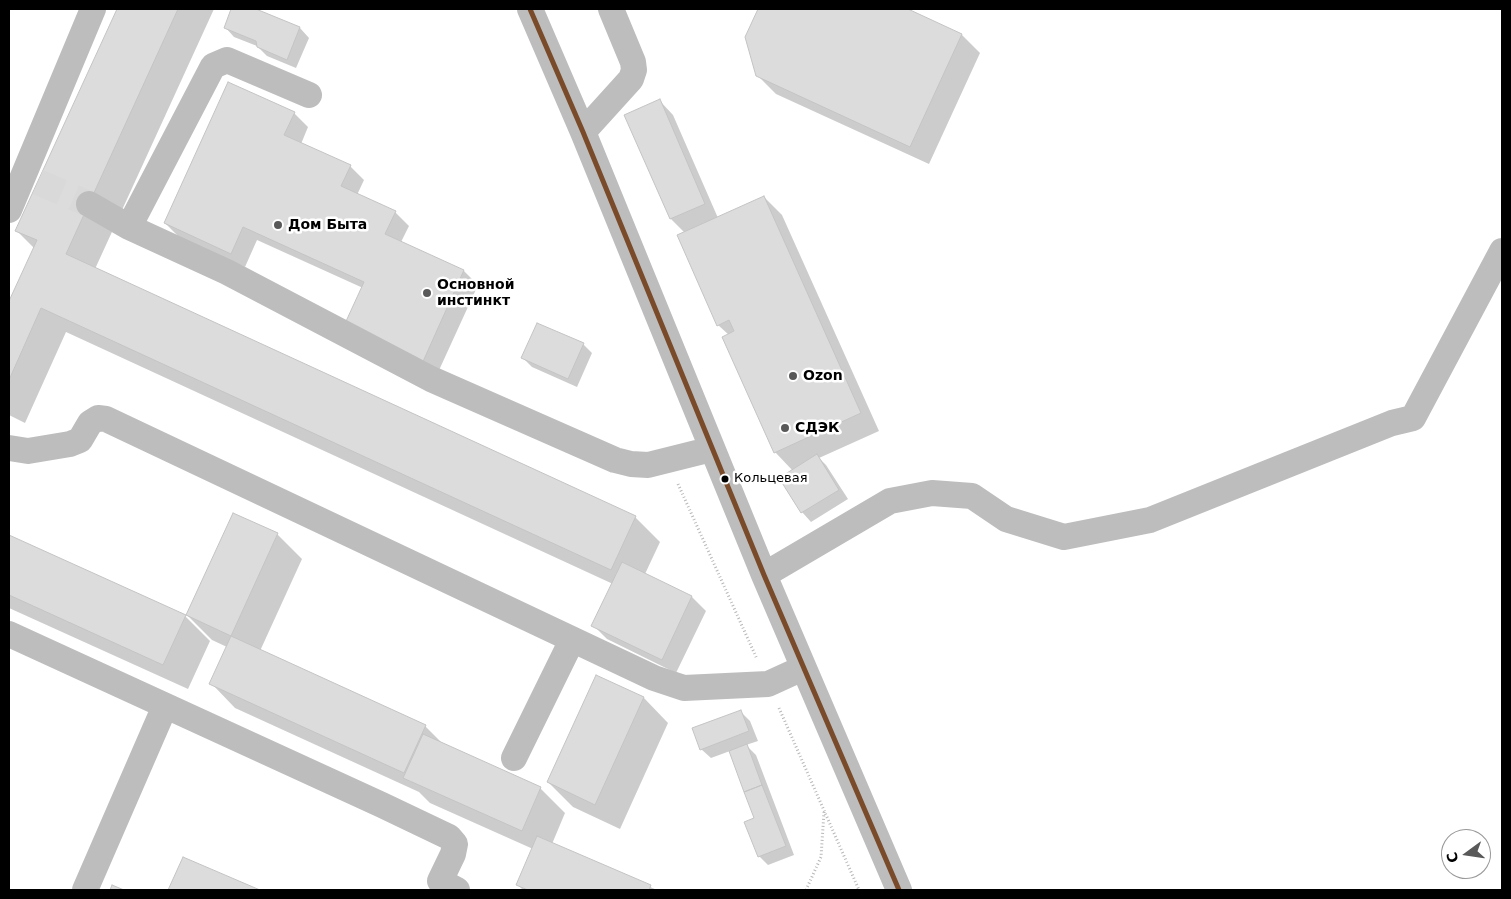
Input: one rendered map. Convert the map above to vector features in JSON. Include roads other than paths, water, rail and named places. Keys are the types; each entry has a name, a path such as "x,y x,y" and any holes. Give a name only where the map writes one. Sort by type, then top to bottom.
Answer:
{"street":[{"path":"9,210 31,178 93,9"},
{"path":"530,9 583,132 891,886"},
{"path":"583,132 630,78 634,70 633,62 611,9"},
{"path":"129,227 213,66 227,60 309,95"},
{"path":"89,204 129,227 227,272 431,379 615,460 631,464 648,465 712,449"},
{"path":"764,575 890,501 932,493 972,496 1006,519 1064,536 1150,520 1392,423 1412,418 1502,250"},
{"path":"9,448 28,450 70,444 80,440 90,423 98,418 106,419 654,678 684,688 768,684 803,668"},
{"path":"9,634 449,837 455,844 444,887"},
{"path":"514,758 572,640"},
{"path":"84,890 165,706"}],"tunnel":[{"path":"38,182 89,204"}],"place":[{"name":"Дом Быта","path":"278,225"},
{"name":"Основной инстинкт","path":"427,293"},
{"name":"Ozon","path":"793,376"},
{"name":"СДЭК","path":"785,428"},
{"name":"Кольцевая","path":"725,479"}]}
